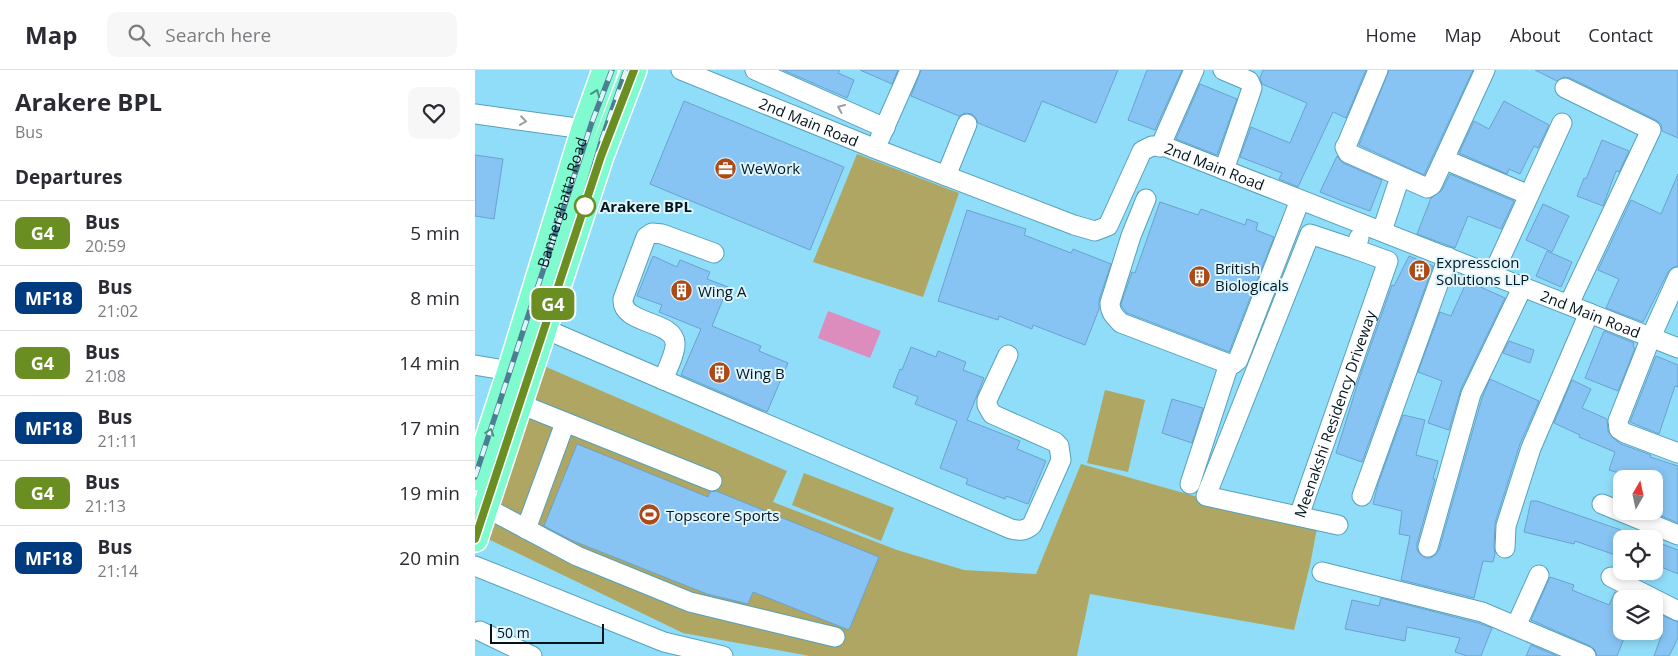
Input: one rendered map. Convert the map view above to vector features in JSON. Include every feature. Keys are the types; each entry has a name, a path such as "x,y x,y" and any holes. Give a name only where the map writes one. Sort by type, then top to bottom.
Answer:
{"main road":[{"name":"Bannerghatta Road","path":"475,478 510,371 583,129 605,70"},
{"name":"Bannerghatta Road","path":"475,539 601,156 633,70"}],"street":[{"name":"2nd Main Road","path":"681,70 876,149 1095,232 1108,226 1143,151 1152,146 1166,147 1678,348"},
{"path":"755,70 885,128"},
{"path":"876,149 910,70"},
{"path":"1160,147 1194,70"},
{"path":"1223,70 1249,81 1251,88 1223,170"},
{"path":"1378,70 1347,144 1347,153 1427,188 1432,185 1485,70"},
{"path":"1565,88 1651,130 1569,304"},
{"path":"475,114 583,129"},
{"path":"1493,274 1562,123"},
{"path":"946,176 967,124"},
{"path":"1453,163 1529,195"},
{"path":"1382,231 1399,177"},
{"path":"1146,198 1131,236 1109,303 1113,316 1121,322 1229,364 1233,364 1238,360 1300,200"},
{"path":"1353,248 1361,224"},
{"path":"1108,226 1131,236"},
{"path":"663,380 675,346 675,340 671,333 628,312 623,305 623,299 647,237 652,233 662,234 713,253"},
{"name":"Meenakshi Residency Driveway","path":"1310,234 1353,248 1389,261 1299,516 1206,496 1310,234"},
{"path":"1362,496 1448,257"},
{"path":"1678,277 1651,337 1618,421 1619,429 1625,433 1678,453"},
{"path":"1428,547 1471,394 1523,286"},
{"path":"1505,548 1506,526 1531,448 1589,312"},
{"path":"545,329 1019,531 1027,530 1032,525 1061,460 1059,446 1055,442 992,414 989,410 987,400 1008,355"},
{"path":"1190,484 1229,364"},
{"path":"475,366 510,371"},
{"path":"520,404 713,481"},
{"path":"526,529 565,423"},
{"path":"1601,504 1678,535"},
{"path":"485,507 577,556 690,602 835,637"},
{"path":"1299,516 1338,525"},
{"path":"475,566 664,642 723,656"},
{"path":"1322,572 1482,612 1582,655"},
{"path":"1516,626 1539,574"},
{"path":"1611,577 1678,611"},
{"path":"480,631 532,656"}],"shaded area":[{"path":"857,154 959,193 923,297 813,262"},
{"path":"828,311 881,331 870,358 818,338"},
{"name":"Topscore Sports","path":"544,366 787,471 773,502 897,550 964,570 1036,574 1081,464 1317,528 1294,630 1090,594 1077,656 810,656 683,633 486,538"},
{"path":"1105,390 1145,400 1128,472 1087,463"},
{"path":"804,473 894,508 881,541 792,505"}],"building":[{"path":"783,70 840,70 838,73 854,80 847,98"},
{"path":"860,70 898,70 892,84"},
{"path":"921,70 1118,70 1096,123 1042,101 1025,142 978,123 972,114 965,113 959,116 911,96"},
{"path":"1147,70 1182,70 1155,130 1128,120"},
{"path":"1263,70 1366,70 1346,118 1333,112 1298,187 1279,179 1282,173 1240,157 1251,127 1290,143 1307,103 1262,84 1260,78"},
{"path":"1389,70 1473,70 1424,175 1359,145"},
{"path":"1535,70 1678,70 1678,138 1662,131 1661,124 1656,120 1570,78 1564,77 1557,81"},
{"path":"1200,84 1237,99 1217,155 1176,139"},
{"path":"684,101 844,167 810,250 650,184"},
{"path":"1504,101 1549,125 1538,148 1534,146 1520,174 1509,169 1507,174 1459,153 1474,121 1489,129"},
{"path":"1602,140 1629,151 1619,172 1616,171 1603,206 1577,196"},
{"path":"475,155 503,159 494,219 475,216"},
{"path":"1337,156 1343,163 1382,180 1370,211 1320,192"},
{"path":"1450,174 1514,201 1501,229 1468,216 1455,248 1417,234 1431,198 1442,190"},
{"path":"1678,174 1678,266 1668,272 1643,322 1606,308 1619,279 1598,270 1631,200 1661,214"},
{"name":"British Biologicals","path":"1160,202 1198,215 1201,209 1245,225 1247,219 1258,223 1256,230 1274,237 1229,352 1127,313 1122,307 1121,304 1132,272 1135,273"},
{"path":"1543,204 1569,216 1552,252 1526,240"},
{"path":"967,210 1026,229 1024,235 1071,253 1073,249 1111,264 1099,300 1099,309 1085,345 1033,325 1032,329 999,316 998,320 938,301"},
{"path":"1547,251 1572,262 1561,287 1536,276"},
{"path":"653,256 677,267 680,260 710,272 707,279 728,287 712,326 761,346 759,351 788,363 767,412 681,375 701,329 659,312 662,305 637,296"},
{"path":"1409,256 1433,266 1362,462 1336,453 1360,376 1392,285 1394,286"},
{"path":"1467,281 1505,298 1461,389 1449,430 1428,423 1442,381 1418,372 1440,312 1451,316"},
{"path":"1604,331 1634,343 1633,347 1635,348 1618,391 1585,378"},
{"path":"1509,341 1534,350 1530,363 1503,353"},
{"path":"911,347 936,357 938,351 966,362 963,370 984,378 967,420 1020,441 1017,449 1046,461 1028,504 1006,496 1005,499 966,484 968,479 940,468 957,421 915,404 918,397 893,387"},
{"path":"1656,356 1678,365 1678,387 1675,386 1659,434 1630,422"},
{"path":"1490,379 1539,401 1520,444 1495,523 1495,554 1493,562 1483,561 1474,598 1401,580 1410,536 1399,534 1402,511 1373,504 1378,484 1403,415 1425,420 1416,455 1438,461 1433,479 1435,479 1417,544 1417,550 1420,554 1425,558 1430,558 1439,550 1482,398"},
{"path":"1572,380 1591,389 1582,408 1607,419 1608,431 1613,438 1621,444 1651,455 1650,457 1678,466 1678,523 1663,517 1663,470 1609,470 1615,452 1579,437 1580,435 1554,423"},
{"path":"1172,399 1203,408 1192,443 1162,433"},
{"path":"577,444 708,497 710,492 716,491 879,557 849,630 753,592 748,604 707,594 571,540 544,526"},
{"path":"1531,501 1537,501 1621,530 1613,530 1613,554 1575,541 1574,544 1524,532"},
{"path":"1663,544 1678,550 1678,574 1663,568"},
{"path":"1550,577 1574,585 1572,590 1609,605 1613,596 1613,640 1623,640 1617,656 1597,656 1595,650 1590,646 1531,620"},
{"path":"1381,598 1492,628 1481,656 1467,656 1455,652 1460,638 1407,627 1405,641 1345,629 1352,600 1379,606"},
{"path":"1663,616 1678,622 1678,638 1669,656 1654,656 1660,640 1663,640"},
{"path":"1531,645 1557,656 1526,656"}],"railway":[{"path":"475,477 592,122 612,70"},
{"path":"475,540 547,326 602,139 626,70"}],"bus line":[{"name":"G4","path":"475,539 601,156 634,70"}],"place":[{"name":"WeWork","path":"725,168"},
{"name":"Arakere BPL","path":"585,206"},
{"name":"Expresscion Solutions LLP","path":"1420,271"},
{"name":"British Biologicals","path":"1199,277"},
{"name":"Wing A","path":"682,291"},
{"name":"Wing B","path":"720,373"},
{"name":"Topscore Sports","path":"650,515"}]}
